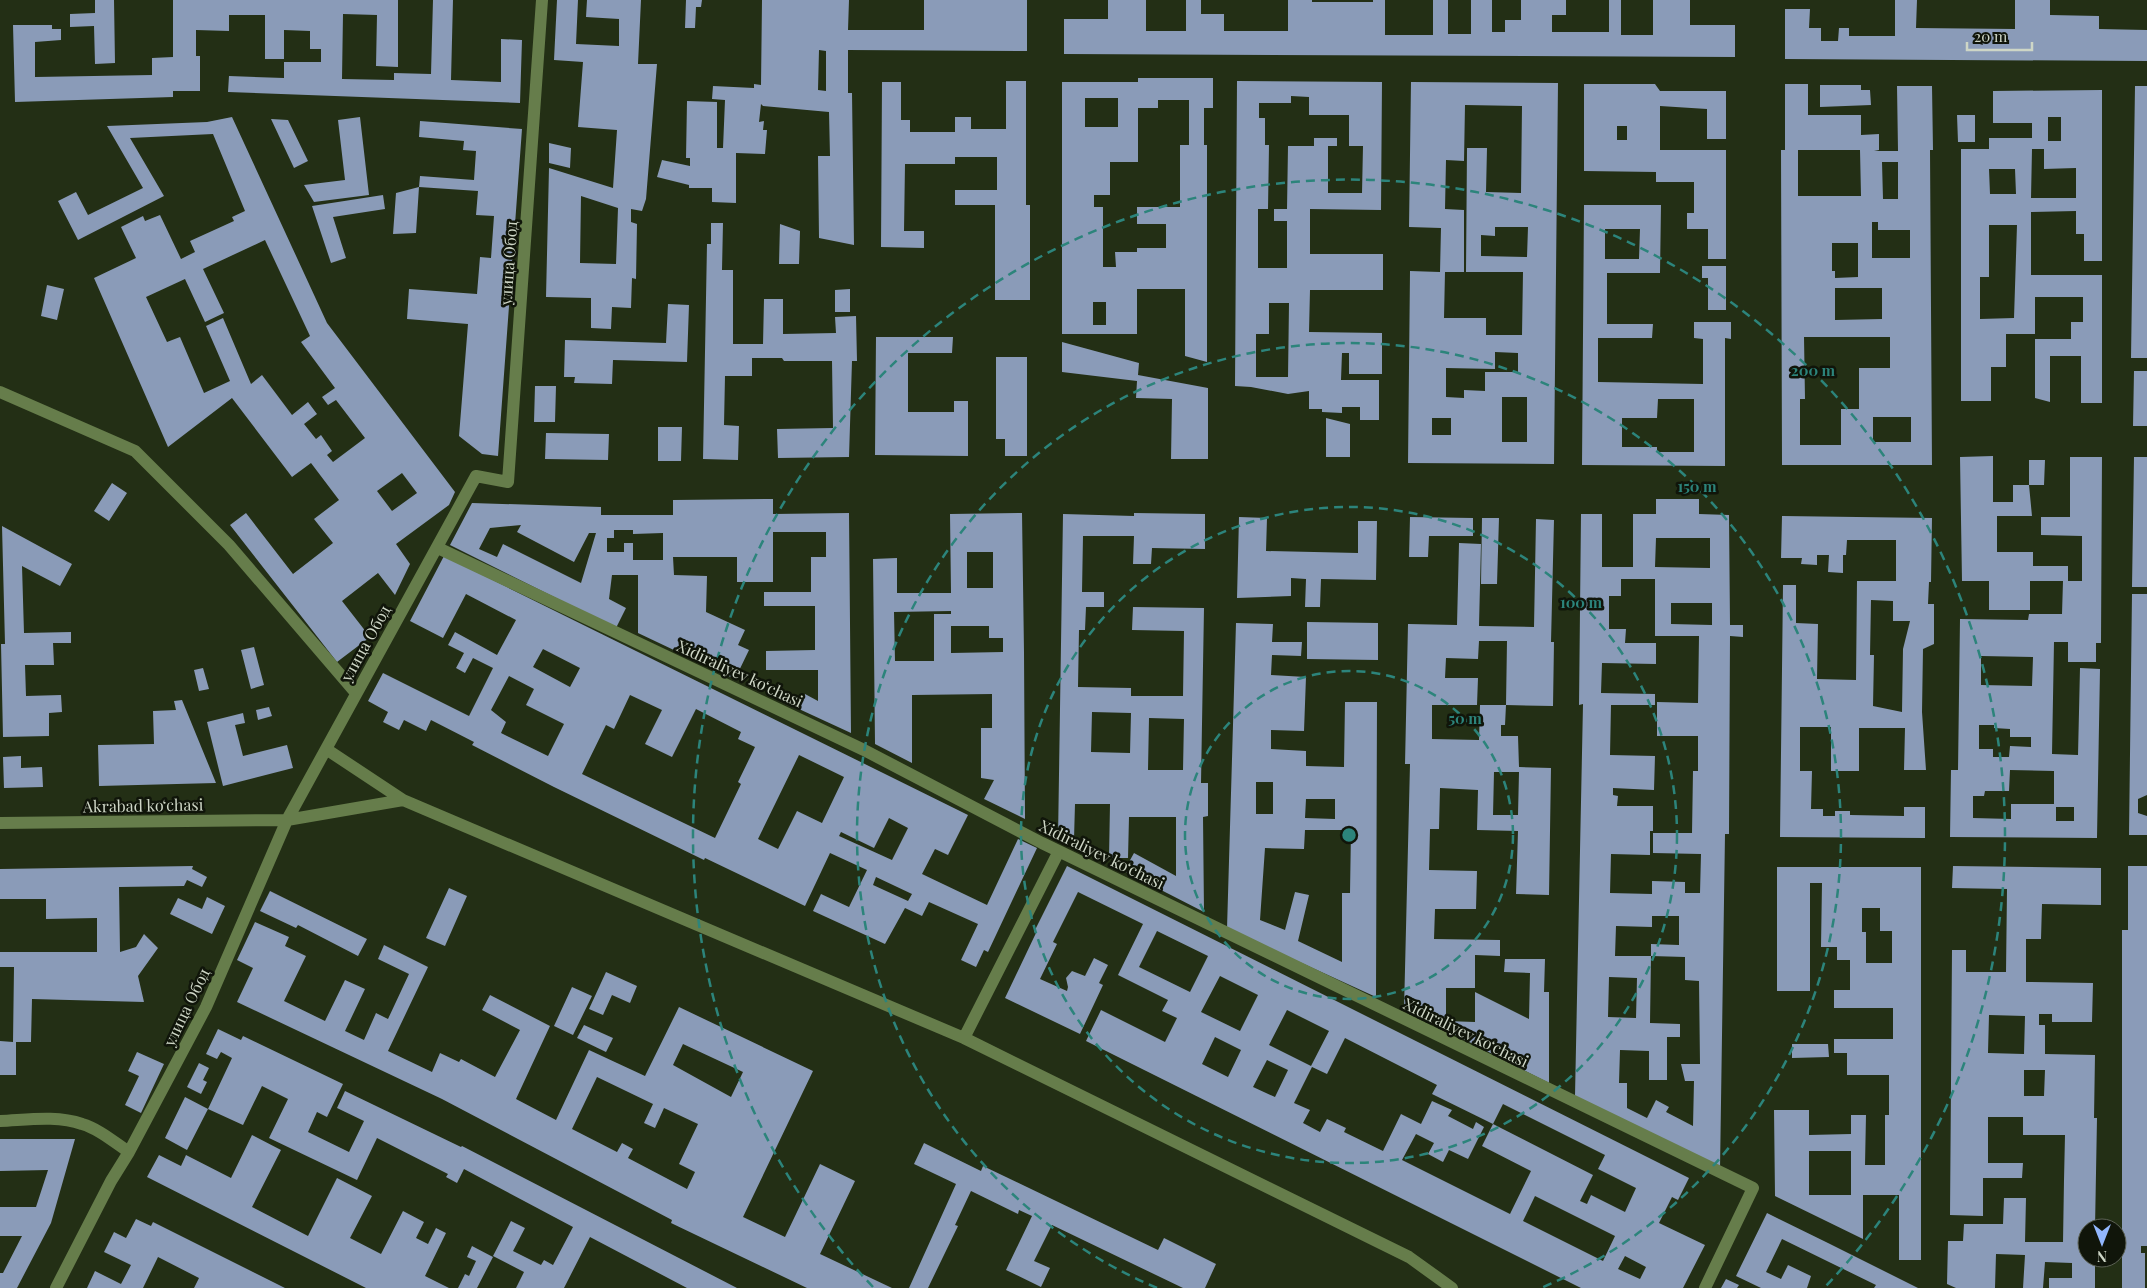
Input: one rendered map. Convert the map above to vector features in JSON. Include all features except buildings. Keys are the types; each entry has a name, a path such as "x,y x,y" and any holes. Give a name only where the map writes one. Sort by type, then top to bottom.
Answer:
{"street":[{"name":"улица Обод","path":"56,1288 111,1181 129,1152 206,1007 287,820 476,476 508,482 542,0"},
{"path":"0,392 135,451 229,545 356,693"},
{"name":"Xidiraliyev koʻchasi","path":"438,548 864,750 1058,851 1753,1188 1705,1288"},
{"path":"326,749 403,800 964,1038 1409,1257 1452,1288"},
{"name":"Akrabad koʻchasi","path":"0,823 287,820 403,800"},
{"path":"964,1038 1058,851"},
{"path":"0,1121 61,1120 82,1123 129,1152"}]}
